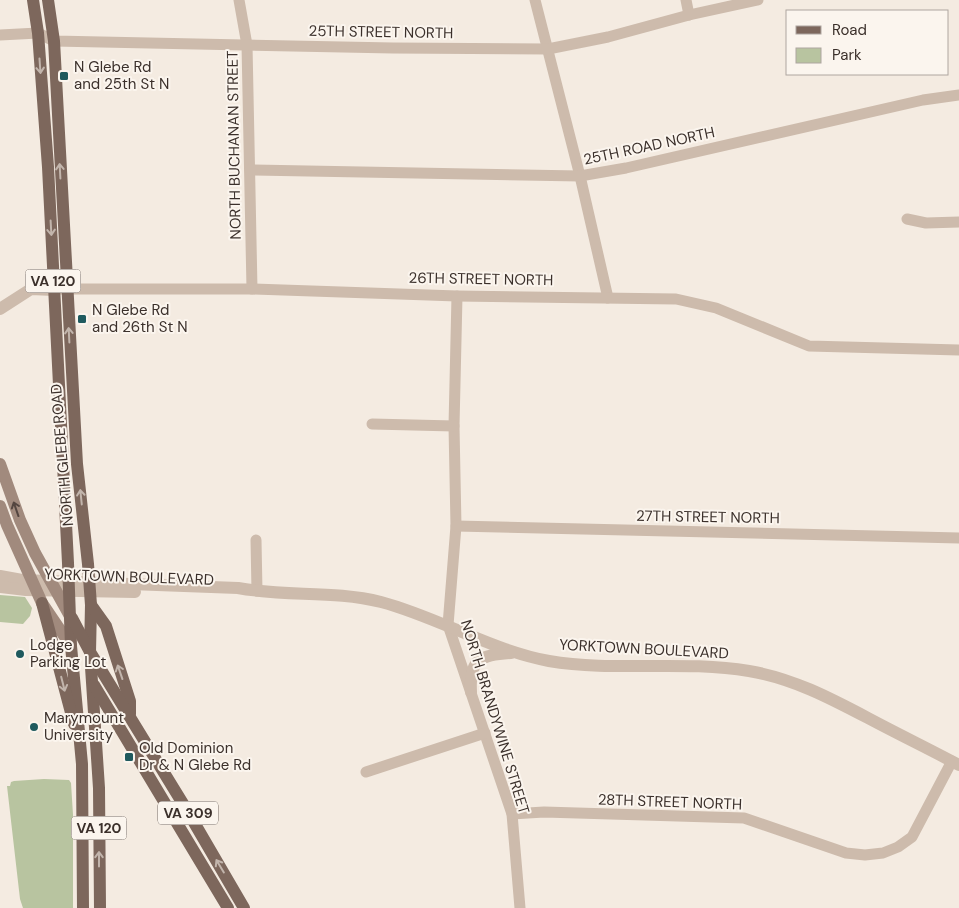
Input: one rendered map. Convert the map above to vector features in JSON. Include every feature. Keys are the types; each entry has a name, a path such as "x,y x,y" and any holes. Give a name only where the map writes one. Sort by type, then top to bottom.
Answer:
{"main road":[{"name":"NORTH GLEBE ROAD","path":"33,0 38,33 48,167 88,564 91,606 90,652 99,780 100,908"},
{"name":"NORTH GLEBE ROAD","path":"48,0 54,41 68,609 80,739 83,908"},
{"name":"VA 309","path":"0,464 20,520 35,553 68,609 90,652 244,908"},
{"name":"VA 309","path":"0,506 7,526 42,603 71,646 228,908"},
{"path":"42,603 70,716 80,739"},
{"path":"91,606 106,626 130,701 130,719"}],"street":[{"name":"NORTH BUCHANAN STREET","path":"239,0 247,45 252,289"},
{"path":"536,0 608,298"},
{"path":"686,0 689,15"},
{"name":"25TH STREET NORTH","path":"0,35 38,33 54,41 548,49 608,37 689,15 758,0"},
{"name":"25TH ROAD NORTH","path":"250,170 580,176 626,168 923,100 959,95"},
{"path":"907,219 926,223 959,222"},
{"name":"26TH STREET NORTH","path":"0,309 31,290 60,289 252,289 457,296 676,299 716,308 809,346 959,350"},
{"name":"NORTH BRANDYWINE STREET","path":"457,296 454,426 456,526 448,625 512,814 520,908"},
{"path":"372,424 454,426"},
{"name":"27TH STREET NORTH","path":"456,526 959,538"},
{"path":"256,540 257,591"},
{"name":"YORKTOWN BOULEVARD","path":"0,576 22,580 238,588 360,598 399,607 516,653 549,661 722,668 768,674 815,691 956,763"},
{"name":"YORKTOWN BOULEVARD","path":"0,587 26,590 237,596 257,591"},
{"path":"470,692 470,676 474,666 480,660 493,654 516,653"},
{"path":"366,772 485,733"},
{"name":"28TH STREET NORTH","path":"512,814 544,812 744,818 846,853 864,855 882,853 898,847 912,837 956,763"}],"green space":[{"path":"0,595 25,597 32,608 30,616 23,624 0,622"},
{"path":"69,780 71,783 73,908 23,908 20,899 7,786 10,786 11,782 14,781"}],"place":[{"name":"N Glebe Rd and 25th St N","path":"64,76"},
{"name":"N Glebe Rd and 26th St N","path":"82,319"},
{"name":"Lodge Parking Lot","path":"20,654"},
{"name":"Marymount University","path":"34,727"},
{"name":"Old Dominion Dr & N Glebe Rd","path":"129,757"}]}
